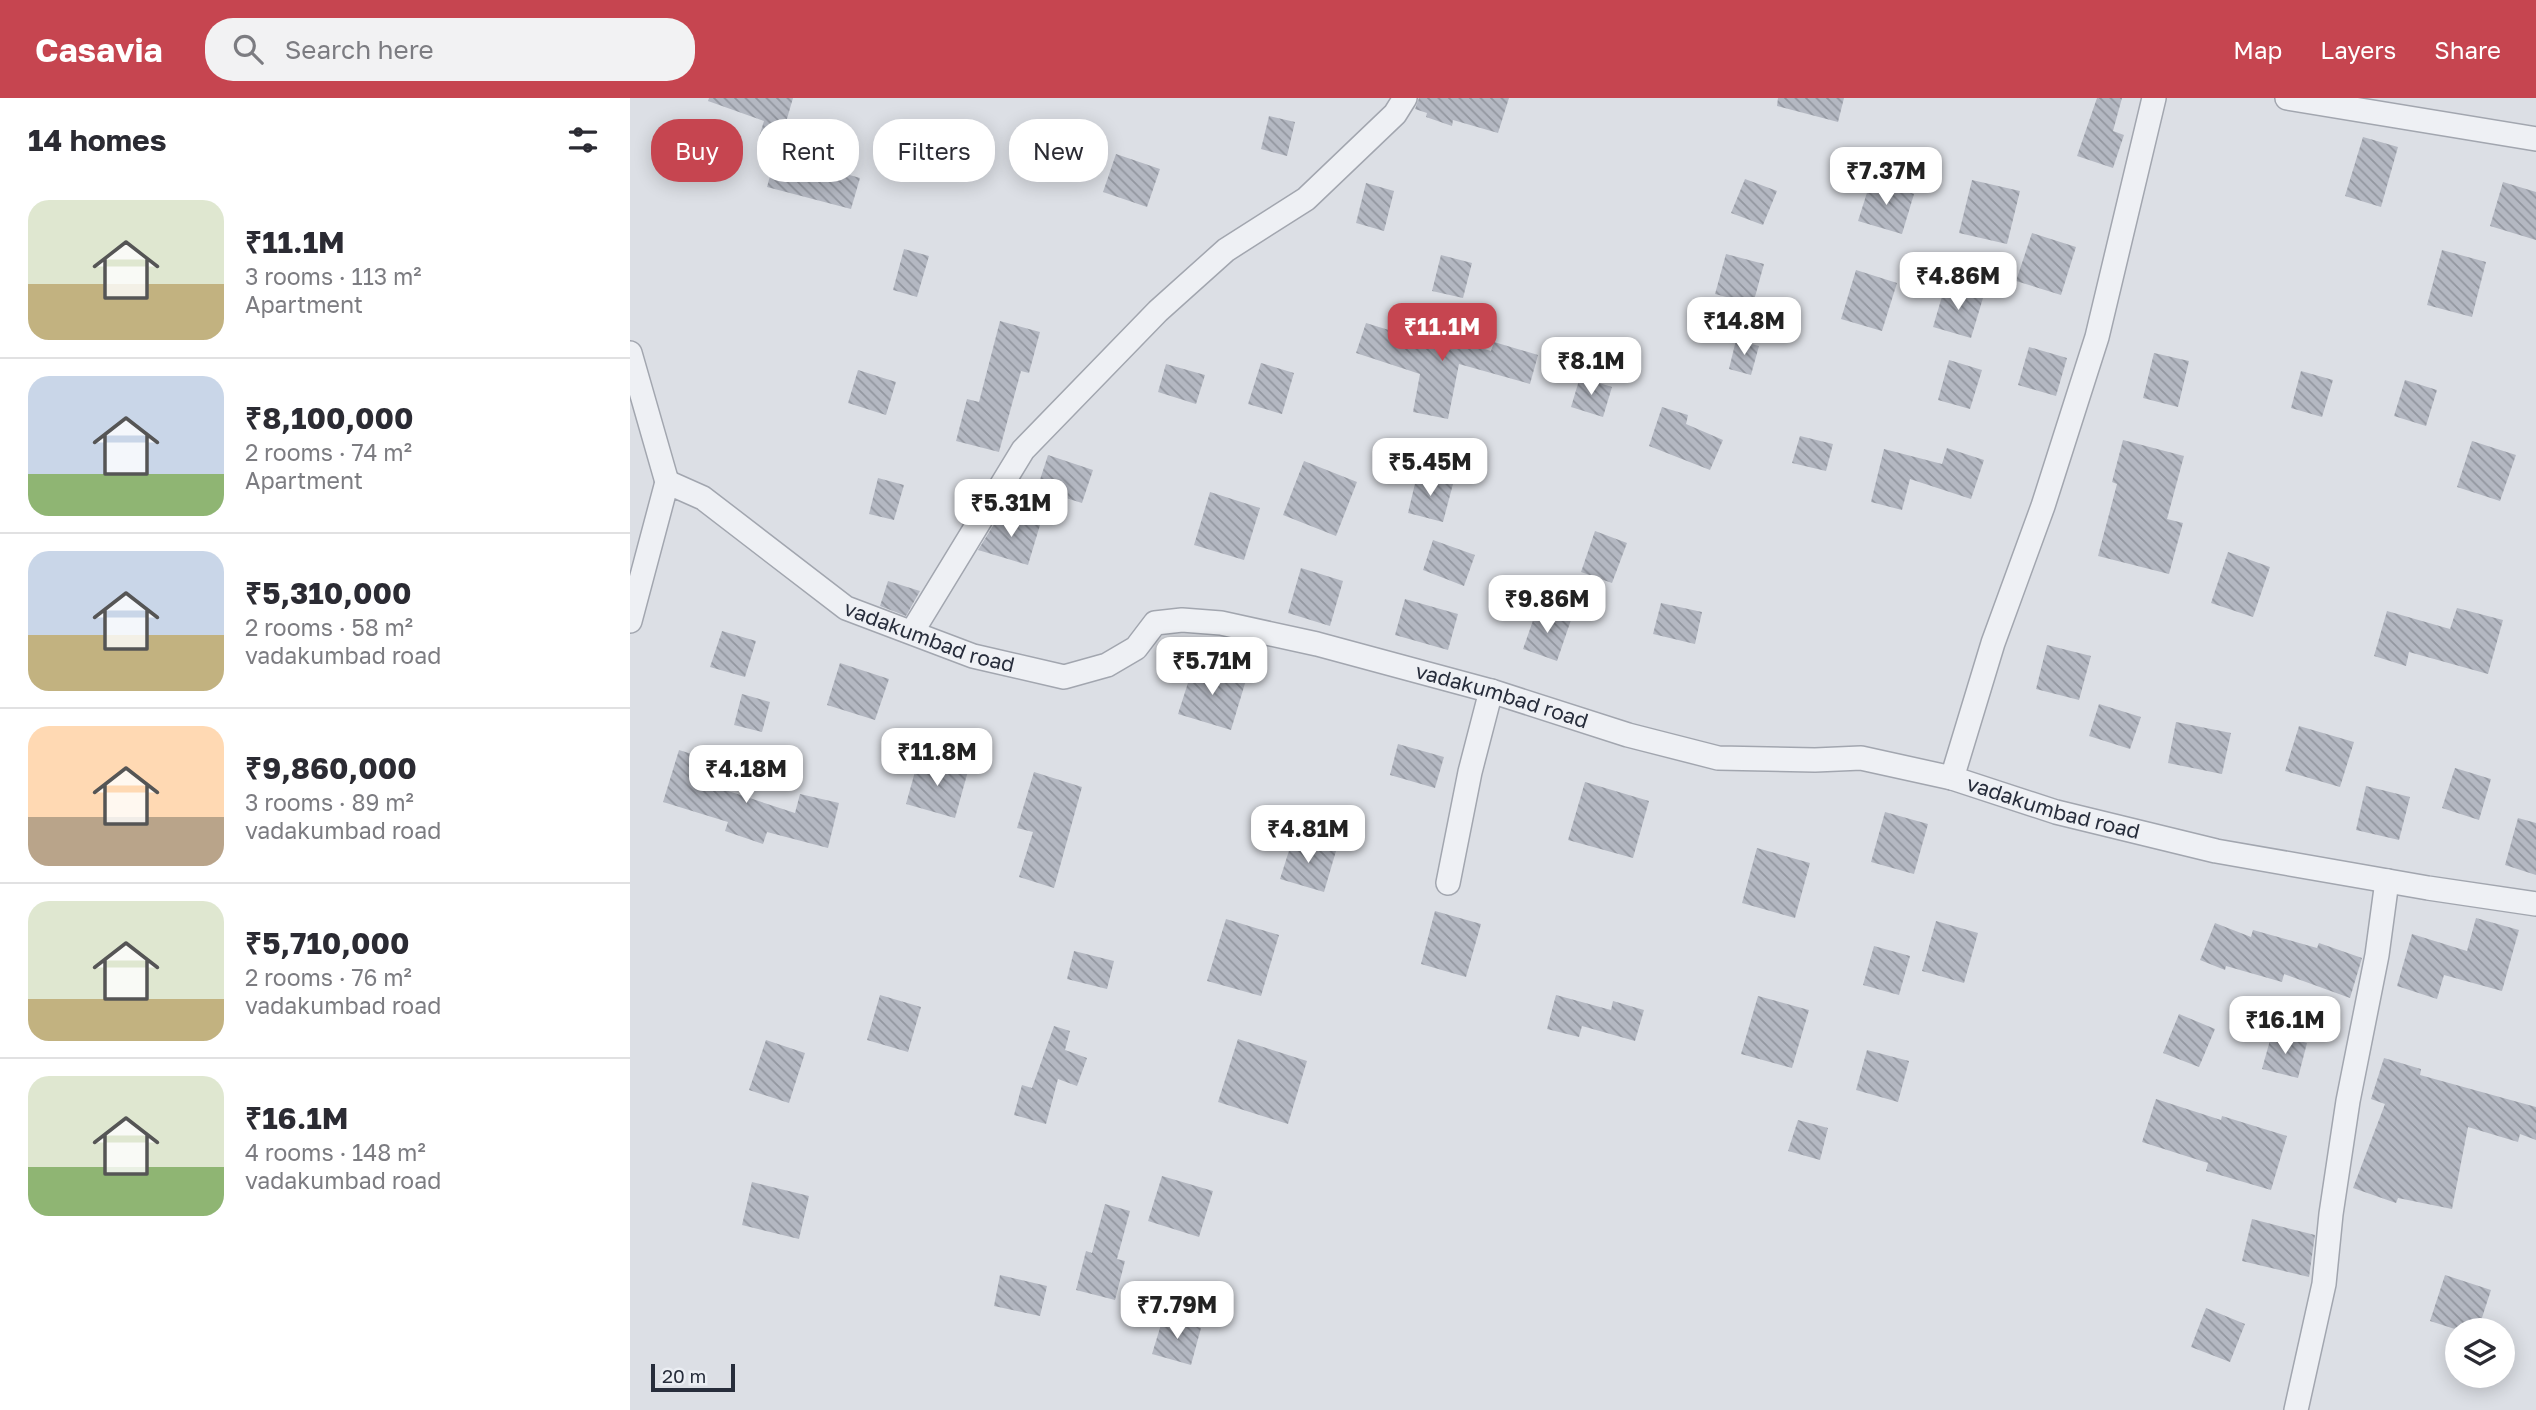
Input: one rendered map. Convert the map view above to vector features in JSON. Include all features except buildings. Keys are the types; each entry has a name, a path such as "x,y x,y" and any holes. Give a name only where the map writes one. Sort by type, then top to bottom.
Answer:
{"street":[{"path":"912,632 1023,450 1168,302 1226,250 1306,199 1395,114 1405,98"},
{"path":"1952,778 1993,643 2043,506 2097,337 2154,98"},
{"path":"2287,98 2536,139"},
{"path":"630,353 667,482 630,621"},
{"name":"vadakumbad road","path":"667,482 703,498 846,608 973,656 1064,677 1117,660 1136,648 1155,623 1182,620 1221,623 1317,644 1491,691 1628,734 1718,758 1815,761 1861,758 1952,778 2056,812 2216,851 2536,904"},
{"path":"1448,883 1470,772 1491,691"},
{"path":"2296,1410 2324,1284 2331,1214 2348,1101 2377,955 2387,881"}]}
